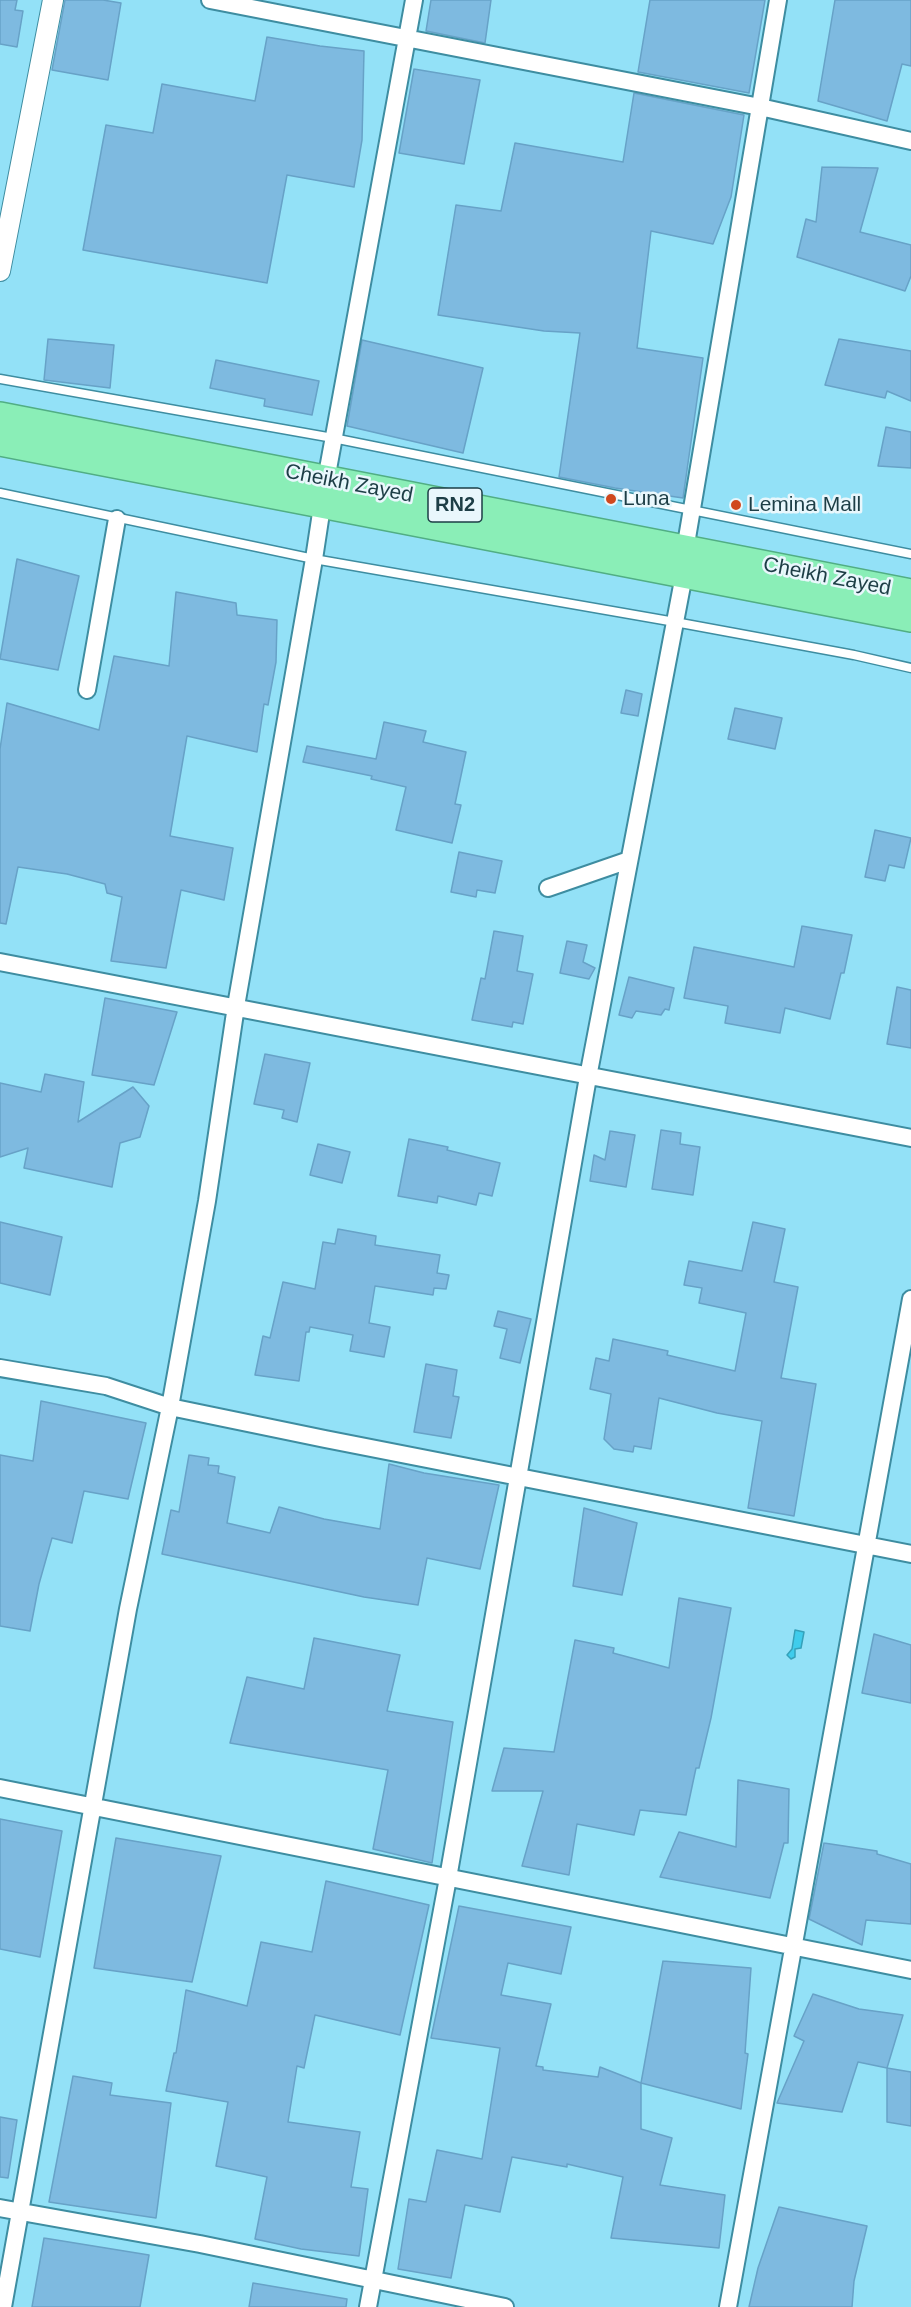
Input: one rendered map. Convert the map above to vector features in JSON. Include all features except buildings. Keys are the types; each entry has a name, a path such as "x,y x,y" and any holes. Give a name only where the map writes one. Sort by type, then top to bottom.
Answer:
{"highway":[{"name":"Cheikh Zayed","path":"0,416 323,493"},
{"name":"Cheikh Zayed","path":"0,442 323,493 684,562 911,618"},
{"name":"Cheikh Zayed","path":"684,562 911,593"}],"street":[{"path":"0,271 53,0"},
{"path":"210,0 760,107 911,141"},
{"path":"3,2307 128,1609 170,1407 207,1201 236,1006 314,559 323,493 414,0"},
{"path":"368,2307 448,1878 588,1077 675,622 691,512 778,0"},
{"path":"87,690 117,519"},
{"path":"548,888 629,860"},
{"path":"0,962 911,1138"},
{"path":"728,2307 911,1299"},
{"path":"0,1368 106,1386 170,1407 911,1554"},
{"path":"0,1788 911,1970"},
{"path":"0,2208 200,2244 505,2307"}],"lane":[{"path":"0,379 333,438 691,512 911,554"},
{"path":"0,493 314,559 675,622 854,655 911,668"}],"water":[{"path":"795,1630 804,1632 801,1648 795,1649 795,1657 791,1659 787,1655 792,1649"}],"place":[{"name":"Luna","path":"611,499"},
{"name":"Lemina Mall","path":"736,505"}]}
